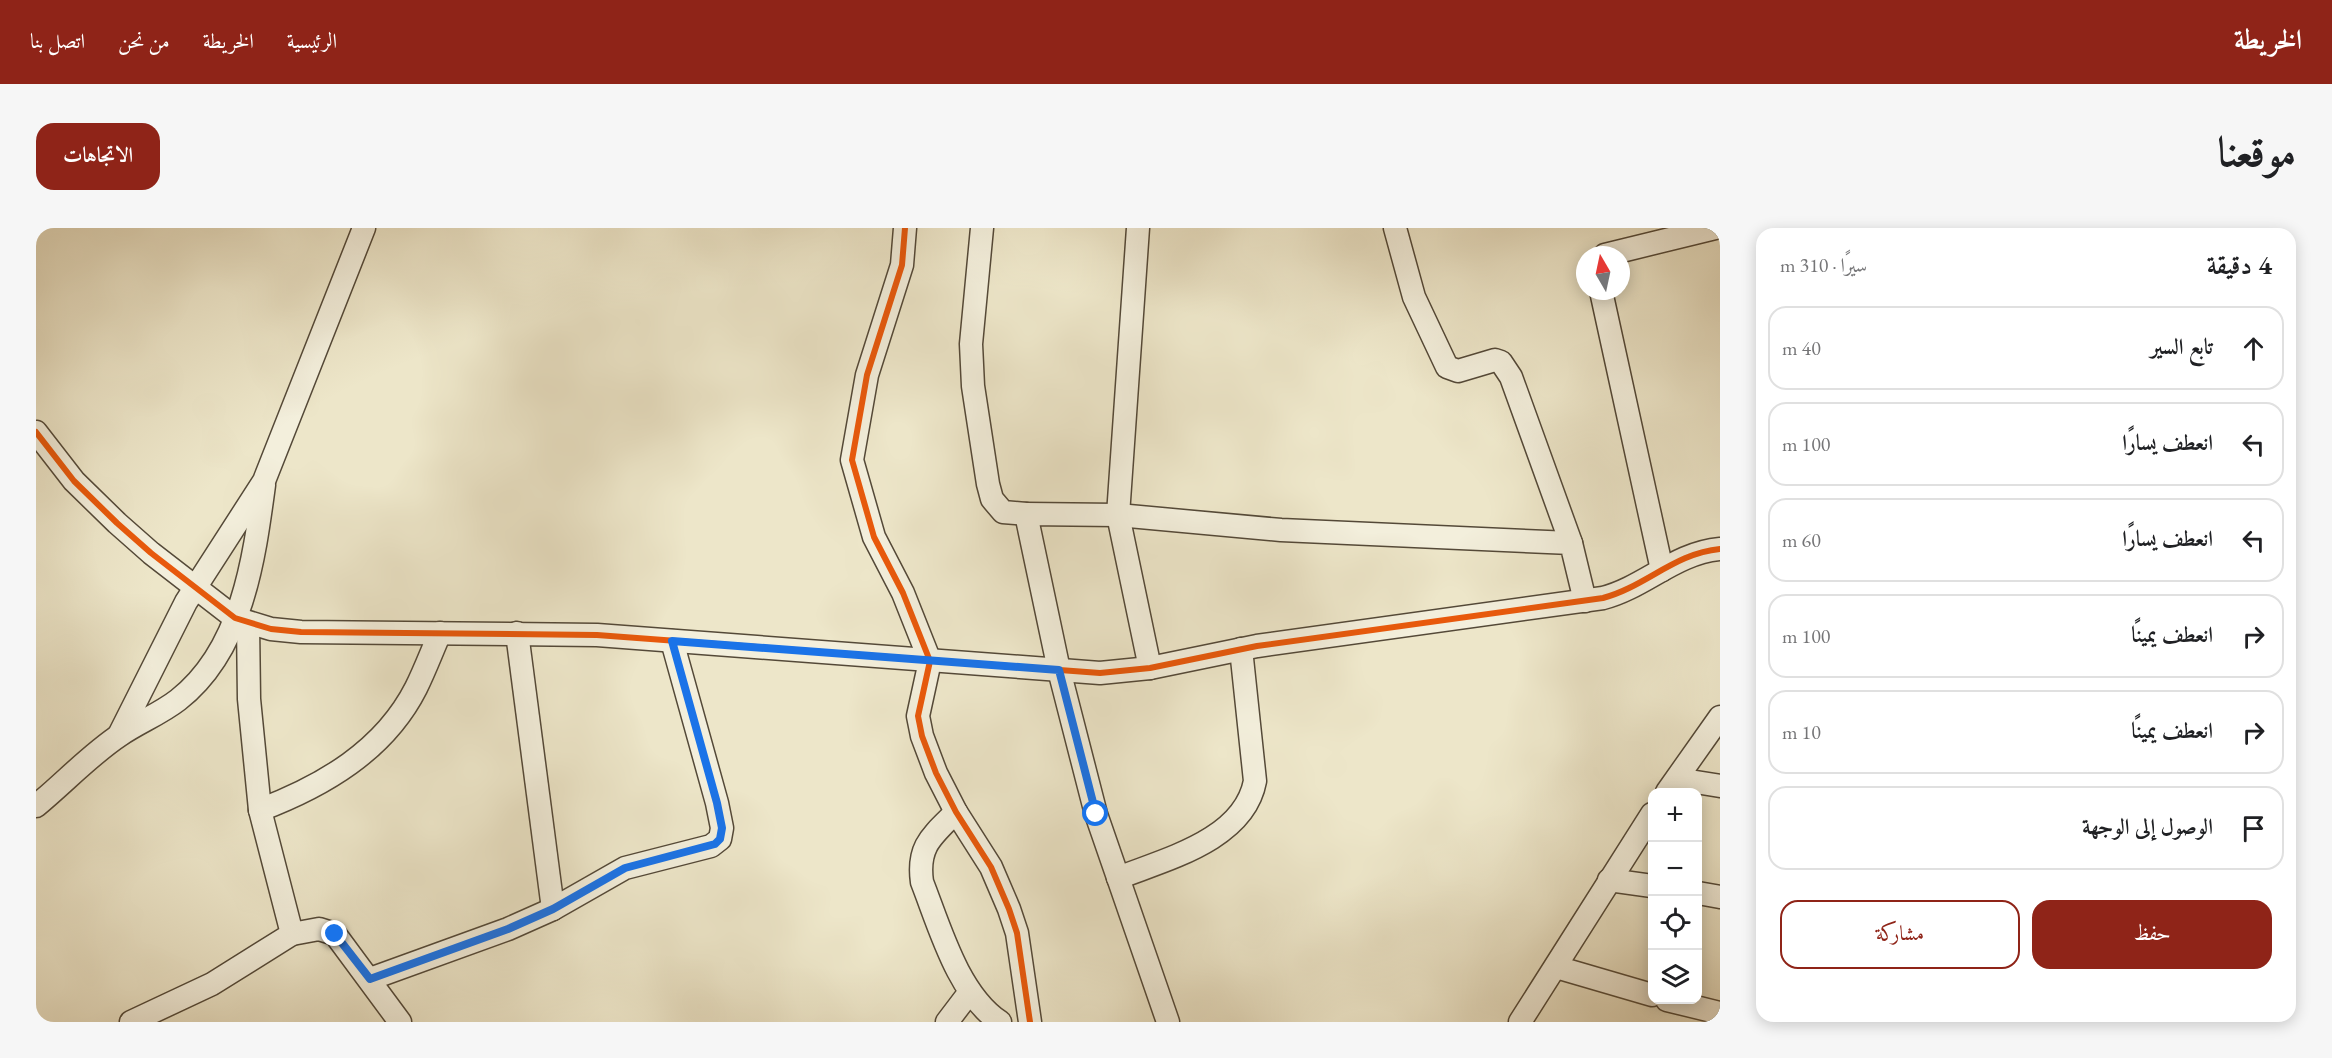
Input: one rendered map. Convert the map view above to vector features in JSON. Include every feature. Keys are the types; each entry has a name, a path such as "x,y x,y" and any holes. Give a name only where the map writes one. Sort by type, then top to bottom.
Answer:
{"street":[{"path":"119,735 195,588 264,481 364,228"},
{"path":"905,228 902,265 867,375 852,460 874,537 903,593 930,661 919,706 919,724 936,773 956,812 991,867 1009,909 1017,933 1030,1022"},
{"path":"982,228 971,344 973,386 988,484 992,499 1003,512 1118,516 1281,530 1571,543"},
{"path":"1138,228 1118,516 1150,668"},
{"path":"1395,228 1414,297 1446,367 1458,371 1495,360 1501,362 1511,377 1571,543 1585,601"},
{"path":"1630,249 1715,228"},
{"path":"1603,300 1662,570"},
{"path":"36,432 74,481 143,546 195,588 241,621 301,632 597,635 1100,673 1150,668 1241,650 1585,601 1619,594 1694,554 1720,549"},
{"path":"264,481 256,546 246,586 241,621 260,810 292,934"},
{"path":"1026,514 1059,670 1096,814 1168,1022"},
{"path":"36,806 119,735 154,717 196,684 241,621"},
{"path":"260,810 303,794 327,780 379,739 398,716 415,689 440,633"},
{"path":"517,633 553,909"},
{"path":"370,979 508,929 553,909 625,868 711,846 720,839 722,828 717,803 672,641"},
{"path":"1118,878 1198,845 1241,814 1252,795 1255,781 1241,650"},
{"path":"1672,786 1720,717"},
{"path":"1672,786 1720,786"},
{"path":"956,812 923,849 920,865 922,882 969,993 987,1014 1000,1022"},
{"path":"1520,1022 1648,822"},
{"path":"1609,880 1648,885"},
{"path":"1702,894 1720,897"},
{"path":"132,1022 212,984 292,934 319,929 335,934 400,1022"},
{"path":"1556,967 1648,994"},
{"path":"947,1022 969,993"},
{"path":"1686,1004 1720,1013"}],"cycle path":[{"path":"905,228 902,265 867,375 852,460 874,537 903,593 930,661 918,716 922,736 936,773 956,812 991,867 1009,909 1017,933 1030,1022"},
{"path":"36,432 74,481 117,523 151,553 235,618 271,629 301,632 597,635 1100,673 1150,668 1257,646 1603,598 1633,586 1674,563 1720,549"}],"route":[{"path":"335,934 370,979 508,929 553,909 625,868 715,844 720,839 722,828 717,803 672,641 1059,670 1096,814"}]}
